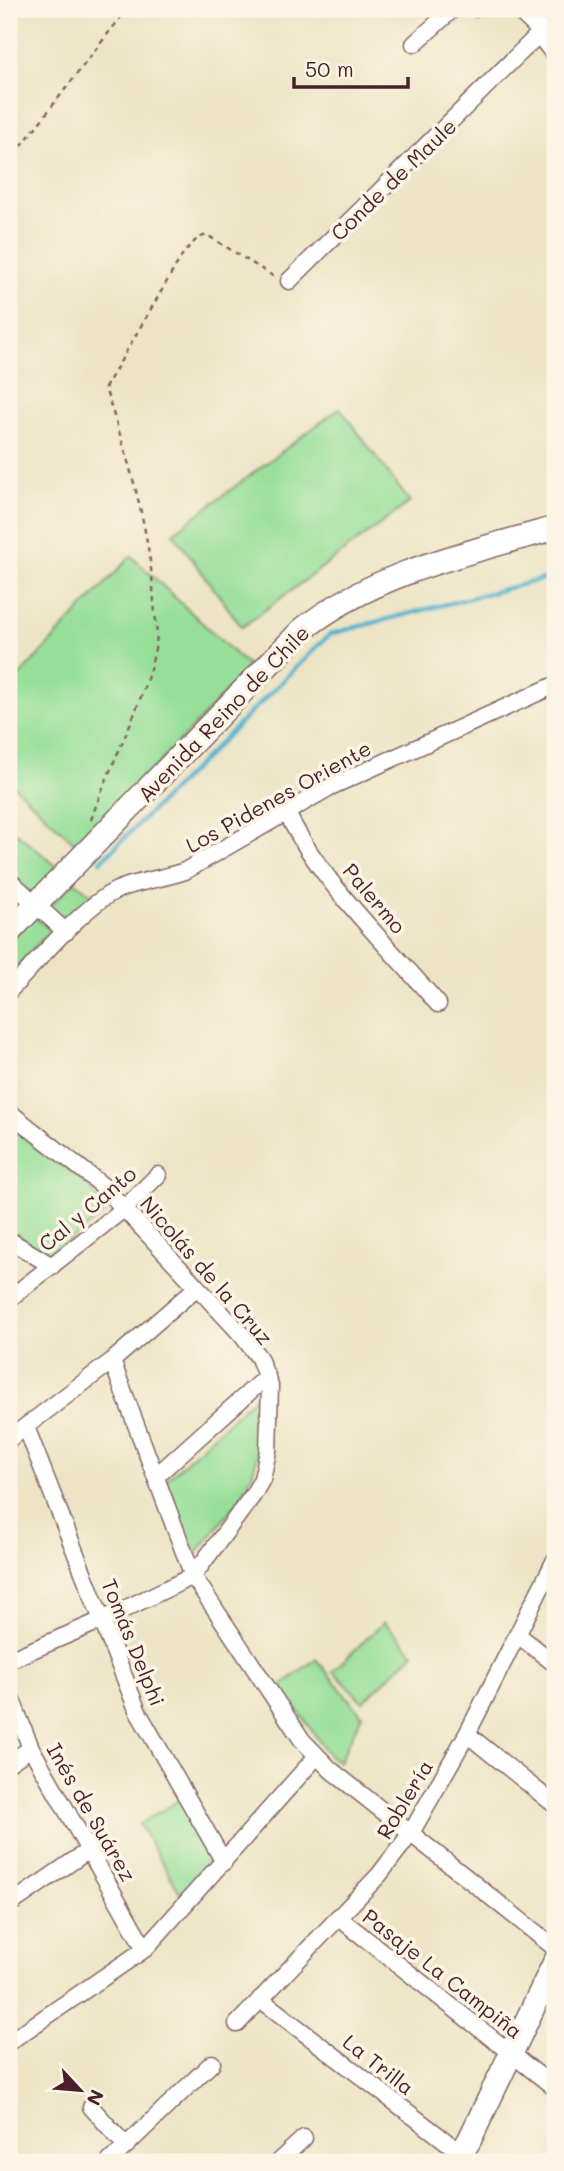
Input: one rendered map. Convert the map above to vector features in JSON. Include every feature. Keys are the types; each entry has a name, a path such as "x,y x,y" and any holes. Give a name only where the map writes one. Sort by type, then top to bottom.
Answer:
{"street":[{"path":"414,44 453,9"},
{"path":"517,9 548,24 555,50"},
{"name":"Conde de Maule","path":"289,281 485,91 548,24"},
{"name":"Avenida Reino de Chile","path":"9,932 302,630 325,612 400,574 555,528"},
{"name":"Los Pidenes Oriente","path":"66,932 113,892 135,883 163,879 185,871 370,768 555,685"},
{"name":"Palermo","path":"287,813 302,842 327,874 438,1004"},
{"path":"9,880 37,902 66,932 9,990"},
{"name":"Nicolás de la Cruz","path":"9,1112 79,1166 125,1208 241,1334 259,1358 267,1376 271,1424 262,1479 193,1576 102,1620 9,1660"},
{"name":"Cal y Canto","path":"9,1299 125,1208 158,1175"},
{"path":"9,1240 52,1266"},
{"path":"9,1439 112,1361 196,1288"},
{"path":"112,1361 193,1576 296,1732 316,1756 555,1948"},
{"path":"157,1475 267,1376"},
{"name":"Tomás Delphi","path":"26,1427 138,1712 224,1862"},
{"name":"Roblería","path":"237,2024 379,1875 411,1833 467,1734 555,1560"},
{"path":"518,1635 555,1664"},
{"name":"Inés de Suárez","path":"9,1693 31,1748 145,1949"},
{"path":"467,1734 555,1805"},
{"path":"9,1763 31,1748"},
{"path":"9,2042 145,1949 316,1756"},
{"path":"9,1905 89,1850"},
{"name":"Pasaje La Campiña","path":"338,1917 555,2088"},
{"path":"463,2159 555,1962"},
{"name":"La Trilla","path":"260,1999 463,2159"},
{"path":"109,2162 212,2063"},
{"path":"91,2107 126,2146"},
{"path":"278,2162 304,2138"}],"path":[{"path":"9,162 127,9"},
{"path":"84,855 88,831 102,787 136,712 157,642 152,573 136,481 106,388 184,252 198,238 208,235 275,278 289,281"}],"green space":[{"path":"468,9 496,9 479,22"},
{"path":"340,408 410,502 242,627 173,533"},
{"path":"131,556 249,667 80,848 9,781 9,687"},
{"path":"9,827 59,868 33,895 9,875"},
{"path":"74,881 96,898 66,925 47,909"},
{"path":"33,916 51,930 9,976 9,942"},
{"path":"9,1125 84,1181 109,1210 48,1257 9,1229"},
{"path":"259,1393 260,1421 254,1469 243,1493 192,1559 163,1483"},
{"path":"384,1622 414,1653 363,1702 333,1671"},
{"path":"316,1659 362,1715 339,1762 329,1755 281,1686"},
{"path":"181,1799 215,1857 182,1896 139,1824"}],"waterway":[{"path":"101,861 330,634 555,576"}]}
